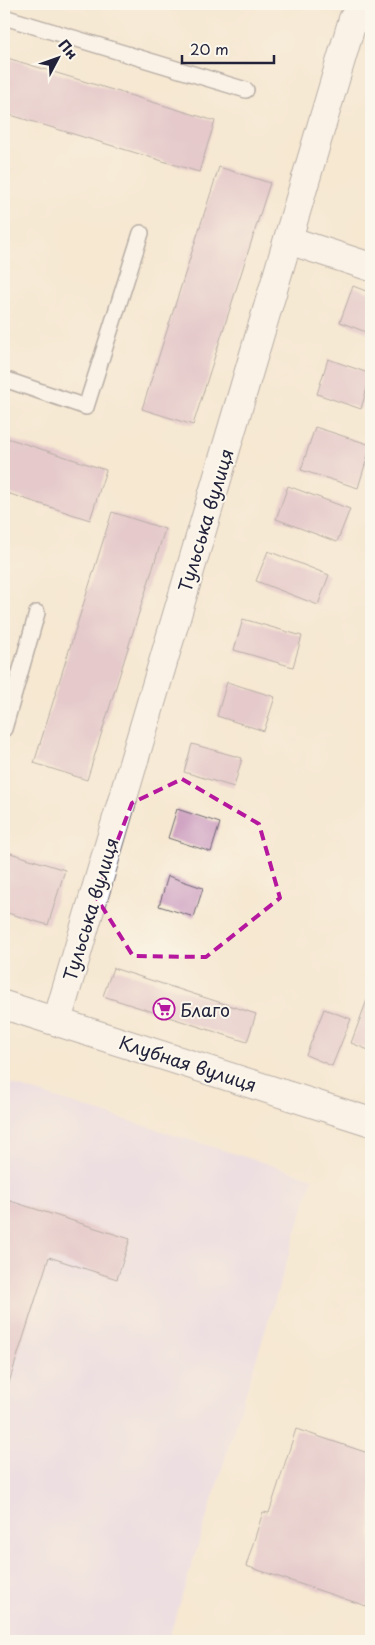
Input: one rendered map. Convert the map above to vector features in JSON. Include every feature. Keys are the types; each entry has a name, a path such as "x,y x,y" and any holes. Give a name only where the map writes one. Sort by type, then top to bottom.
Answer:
{"street":[{"name":"Тульська вулиця","path":"56,1021 354,19"},
{"path":"288,240 371,267"},
{"name":"Клубная вулиця","path":"4,1005 371,1122"}],"lane":[{"path":"4,17 246,90"},
{"path":"4,379 86,407 141,232"},
{"path":"4,729 36,612"}],"highlighted area":[{"path":"182,779 259,824 280,898 206,957 133,956 96,897 132,803"}],"shaded area":[{"path":"4,1082 313,1178 168,1641 4,1641"}],"building":[{"path":"4,57 215,121 199,172 4,113"},
{"path":"219,167 270,183 193,425 142,409"},
{"path":"353,286 371,293 371,334 340,322"},
{"path":"328,359 371,374 361,409 317,394"},
{"path":"315,427 371,445 358,488 301,470"},
{"path":"4,437 106,470 90,520 4,492"},
{"path":"288,486 350,509 337,542 276,519"},
{"path":"112,512 165,529 87,780 34,763"},
{"path":"268,551 329,575 318,605 256,581"},
{"path":"243,619 302,636 293,667 234,650"},
{"path":"227,682 275,697 264,731 217,716"},
{"path":"192,744 242,758 234,787 184,772"},
{"path":"177,809 220,823 211,852 168,838"},
{"path":"4,851 65,870 48,925 4,912"},
{"path":"168,876 203,888 194,917 159,906"},
{"path":"113,968 256,1014 247,1042 103,996"},
{"path":"367,1000 371,1002 371,1051 351,1043"},
{"path":"324,1009 351,1019 332,1066 306,1055"},
{"path":"4,1199 130,1239 117,1279 49,1257 4,1398"},
{"path":"296,1429 371,1454 371,1591 366,1606 246,1566 263,1512 269,1513"}],"place":[{"name":"Благо","path":"164,1009"}]}
